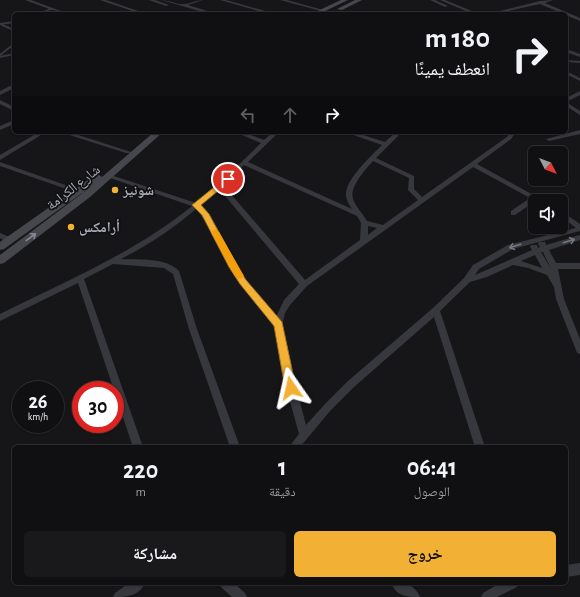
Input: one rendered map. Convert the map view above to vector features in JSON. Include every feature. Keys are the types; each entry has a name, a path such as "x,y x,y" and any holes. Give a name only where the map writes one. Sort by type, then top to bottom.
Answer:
{"street":[{"path":"27,0 61,12"},
{"path":"102,0 139,12"},
{"path":"151,0 192,12"},
{"path":"163,0 209,12"},
{"path":"179,8 201,0"},
{"path":"222,0 267,12"},
{"path":"282,0 321,10"},
{"path":"318,12 345,0"},
{"path":"334,12 359,0"},
{"path":"437,0 460,12"},
{"path":"437,0 470,12"},
{"path":"498,12 551,0"},
{"path":"540,2 562,12"},
{"path":"44,12 52,9"},
{"path":"568,15 580,20"},
{"path":"1,25 12,22"},
{"path":"568,51 580,56"},
{"path":"0,56 12,54"},
{"path":"568,56 580,61"},
{"path":"568,61 580,61"},
{"path":"568,73 580,80"},
{"path":"0,93 12,87"},
{"path":"568,99 580,93"},
{"path":"0,102 12,108"},
{"path":"568,105 580,113"},
{"path":"0,128 12,123"},
{"path":"549,139 580,132"},
{"path":"0,158 40,134"},
{"path":"70,134 128,152"},
{"name":"شارع الكرامة","path":"0,247 77,192 128,152 148,134"},
{"name":"شارع الكرامة","path":"0,260 87,195 157,134"},
{"path":"243,134 265,142"},
{"path":"0,318 80,278 143,244 178,221 220,186 274,134"},
{"path":"354,134 385,144"},
{"path":"364,242 364,223 349,197 349,189 372,158 397,134"},
{"path":"304,435 291,388 278,324 280,314 298,289 304,284 509,138 512,134"},
{"path":"372,158 412,177 411,190 422,200"},
{"path":"244,163 358,214"},
{"path":"0,164 87,195"},
{"path":"473,164 529,194"},
{"path":"109,176 196,205 205,214 233,267 243,282 278,324"},
{"path":"220,186 304,284"},
{"path":"513,213 528,205"},
{"path":"568,219 580,228"},
{"path":"364,223 383,227"},
{"path":"296,445 351,384 436,310 467,280 476,267 511,247 580,228"},
{"path":"0,235 9,240"},
{"path":"467,280 484,275 545,248 580,238"},
{"path":"539,239 554,266 557,286 580,350"},
{"path":"530,242 537,251 548,273 557,286"},
{"path":"111,261 165,265 176,273 193,329 234,445"},
{"path":"511,262 530,266 548,273"},
{"path":"554,266 580,266"},
{"path":"80,278 137,445"},
{"path":"436,310 479,445"},
{"path":"568,571 580,568"},
{"path":"119,597 136,585"},
{"path":"227,585 241,597"},
{"path":"399,585 414,597"},
{"path":"487,597 509,585"}],"lane":[{"path":"1,25 12,29"},
{"path":"0,56 12,46"}],"slow traffic":[{"path":"215,232 239,276"}],"place":[{"name":"شونيز","path":"115,190"},
{"name":"أرامكس","path":"71,227"}],"route":[{"path":"228,179 196,205 205,214 233,267 243,282 261,306 278,324 291,388"}]}
